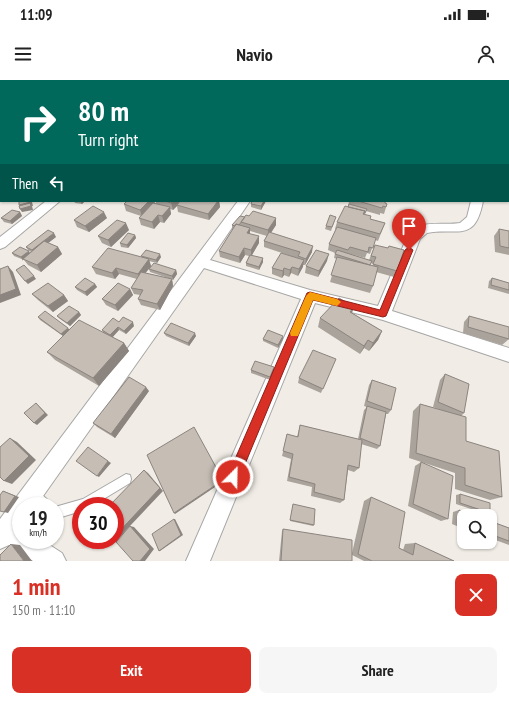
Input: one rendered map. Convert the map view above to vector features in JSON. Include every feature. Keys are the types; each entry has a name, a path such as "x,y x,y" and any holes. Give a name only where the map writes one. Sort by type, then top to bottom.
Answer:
{"street":[{"path":"0,244 48,202"},
{"path":"29,497 127,361 202,262 243,202"},
{"path":"383,314 414,237 424,229 451,229 462,227 469,223 474,216 477,202"},
{"path":"202,262 310,296 383,314 509,355"},
{"path":"198,561 310,296"},
{"path":"12,521 3,534 54,561"}],"lane":[{"path":"64,511 85,504 126,479"}],"building":[{"path":"19,202 31,202 19,205"},
{"path":"126,202 148,202 140,210 124,204"},
{"path":"179,202 217,202 208,214 177,205"},
{"path":"252,202 263,202 261,206 251,204"},
{"path":"361,202 385,202 387,204 386,207 383,206 382,208"},
{"path":"30,203 31,206 20,209 19,206"},
{"path":"153,203 170,207 162,216 158,215 152,222 139,218"},
{"path":"349,204 367,209 364,213 365,211 348,207"},
{"path":"93,206 104,212 85,226 74,220"},
{"path":"345,206 365,211 363,214 371,216 370,219 385,223 380,234 337,222"},
{"path":"12,210 20,212 10,221 1,218"},
{"path":"253,211 276,218 268,230 241,222 246,215 249,216"},
{"path":"330,215 336,217 332,227 326,226"},
{"path":"240,216 245,217 239,225 232,225"},
{"path":"117,220 126,223 108,240 98,236"},
{"path":"236,224 250,228 247,233 259,236 251,250 244,248 239,257 219,251"},
{"path":"337,227 376,238 373,248 369,247 368,252 350,247 348,250 329,244"},
{"path":"499,229 509,231 509,248 500,246"},
{"path":"48,230 54,233 32,250 26,247"},
{"path":"269,232 313,246 306,259 298,256 300,252 264,241"},
{"path":"128,233 135,235 127,245 120,243"},
{"path":"44,241 58,247 37,265 23,259"},
{"path":"375,245 388,248 389,246 404,250 397,271 373,264 376,257 371,256"},
{"path":"20,247 29,251 21,257 12,253"},
{"path":"108,248 149,259 138,274 116,268 112,273 92,267"},
{"path":"146,250 160,254 156,260 141,256"},
{"path":"316,250 329,254 319,271 306,266"},
{"path":"337,250 372,261 370,265 335,254"},
{"path":"281,253 304,260 299,269 292,267 290,270 284,268 283,271 272,268"},
{"path":"250,255 263,258 259,267 246,263"},
{"path":"337,257 378,267 373,286 331,275"},
{"path":"154,263 176,270 172,276 149,269"},
{"path":"24,265 34,276 25,281 16,270"},
{"path":"8,266 16,289 0,295 0,269"},
{"path":"141,272 172,279 157,304 138,299 143,290 131,288"},
{"path":"85,278 95,284 85,292 75,287"},
{"path":"492,278 509,283 509,290 491,285"},
{"path":"48,283 64,295 48,306 32,294"},
{"path":"118,283 130,289 115,305 102,299"},
{"path":"339,298 354,307 350,312 382,331 373,343 368,340 364,346 320,318"},
{"path":"69,306 79,312 67,323 57,316"},
{"path":"45,311 68,328 61,334 38,317"},
{"path":"469,316 509,327 509,339 468,327"},
{"path":"123,317 133,322 124,331 118,327 110,335 102,330 113,318 119,322"},
{"path":"79,320 124,343 93,378 47,352"},
{"path":"171,323 195,333 188,343 164,333"},
{"path":"268,330 283,336 278,345 263,339"},
{"path":"313,350 336,359 323,389 299,378"},
{"path":"255,361 274,367 270,377 251,370"},
{"path":"445,374 469,384 464,413 438,402"},
{"path":"129,377 146,387 111,434 93,423"},
{"path":"372,380 396,388 391,410 367,401"},
{"path":"36,403 45,413 34,423 24,413"},
{"path":"420,404 466,417 466,441 499,451 502,497 465,485 465,468 416,453"},
{"path":"367,406 386,412 380,446 360,438"},
{"path":"300,425 362,440 359,468 348,465 344,500 314,492 315,484 289,477 293,454 283,451 287,434 298,437"},
{"path":"194,427 223,480 174,513 147,455"},
{"path":"10,438 29,456 4,481 0,477 0,447"},
{"path":"88,447 108,461 97,476 76,461"},
{"path":"421,462 453,476 448,519 413,504"},
{"path":"144,470 160,488 124,526 124,497 118,497"},
{"path":"3,491 15,496 12,497 12,500 4,512 0,511 0,495"},
{"path":"460,494 490,503 490,509 478,509 460,503"},
{"path":"371,497 405,512 399,548 413,555 415,543 454,561 372,561 358,554"},
{"path":"293,504 315,509 314,525 290,520"},
{"path":"174,519 181,535 159,551 152,534"},
{"path":"497,524 509,528 509,541 497,537"},
{"path":"130,526 150,549 140,561 133,561 122,549 124,549 124,533"},
{"path":"283,529 352,540 352,561 281,561"},
{"path":"11,544 12,549 15,549 24,561 0,561 0,555"}],"slow traffic":[{"path":"294,333 310,296 337,302"}],"route":[{"path":"233,477 310,296 383,314 409,250"}]}
